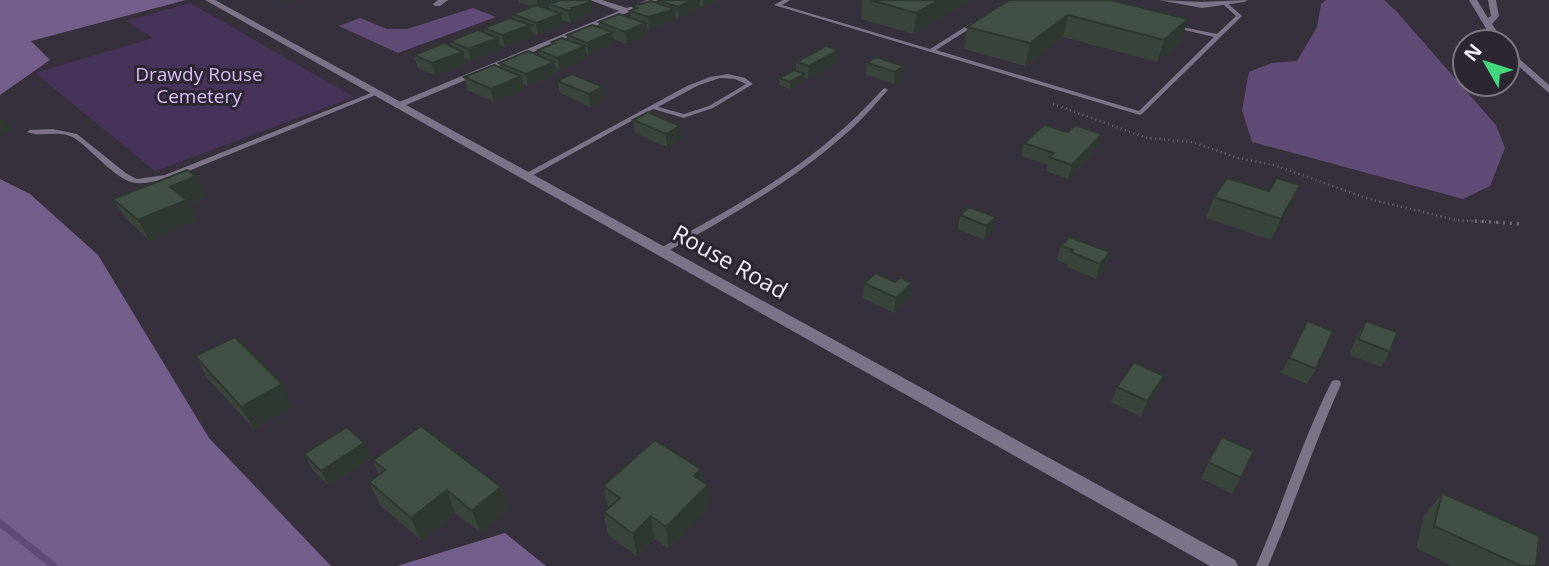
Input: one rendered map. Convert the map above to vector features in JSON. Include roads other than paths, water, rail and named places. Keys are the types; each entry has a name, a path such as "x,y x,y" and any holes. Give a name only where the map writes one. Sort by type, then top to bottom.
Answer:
{"street":[{"name":"Rouse Road","path":"209,0 1228,566"},
{"path":"594,0 627,11"},
{"path":"397,105 654,0"},
{"path":"1163,0 1226,4 1244,0"},
{"path":"1473,0 1492,28"},
{"path":"1489,22 1495,16 1492,0"},
{"path":"1521,64 1549,90"}],"lane":[{"path":"787,0 777,5 1140,113 1239,16 1226,4"},
{"path":"931,51 985,17"},
{"path":"1166,24 1218,36"},
{"path":"525,176 652,107 711,79 732,75 750,84 711,107 684,116 652,107"},
{"path":"660,251 808,158 860,120 885,90"},
{"path":"30,132 54,131 75,135 124,176 136,181 166,177 376,93"},
{"path":"1262,566 1277,535 1311,435 1336,384"}],"waterway":[{"path":"0,523 54,566"}],"park label":[{"name":"Drawdy Rouse Cemetery","path":"199,85"}]}
